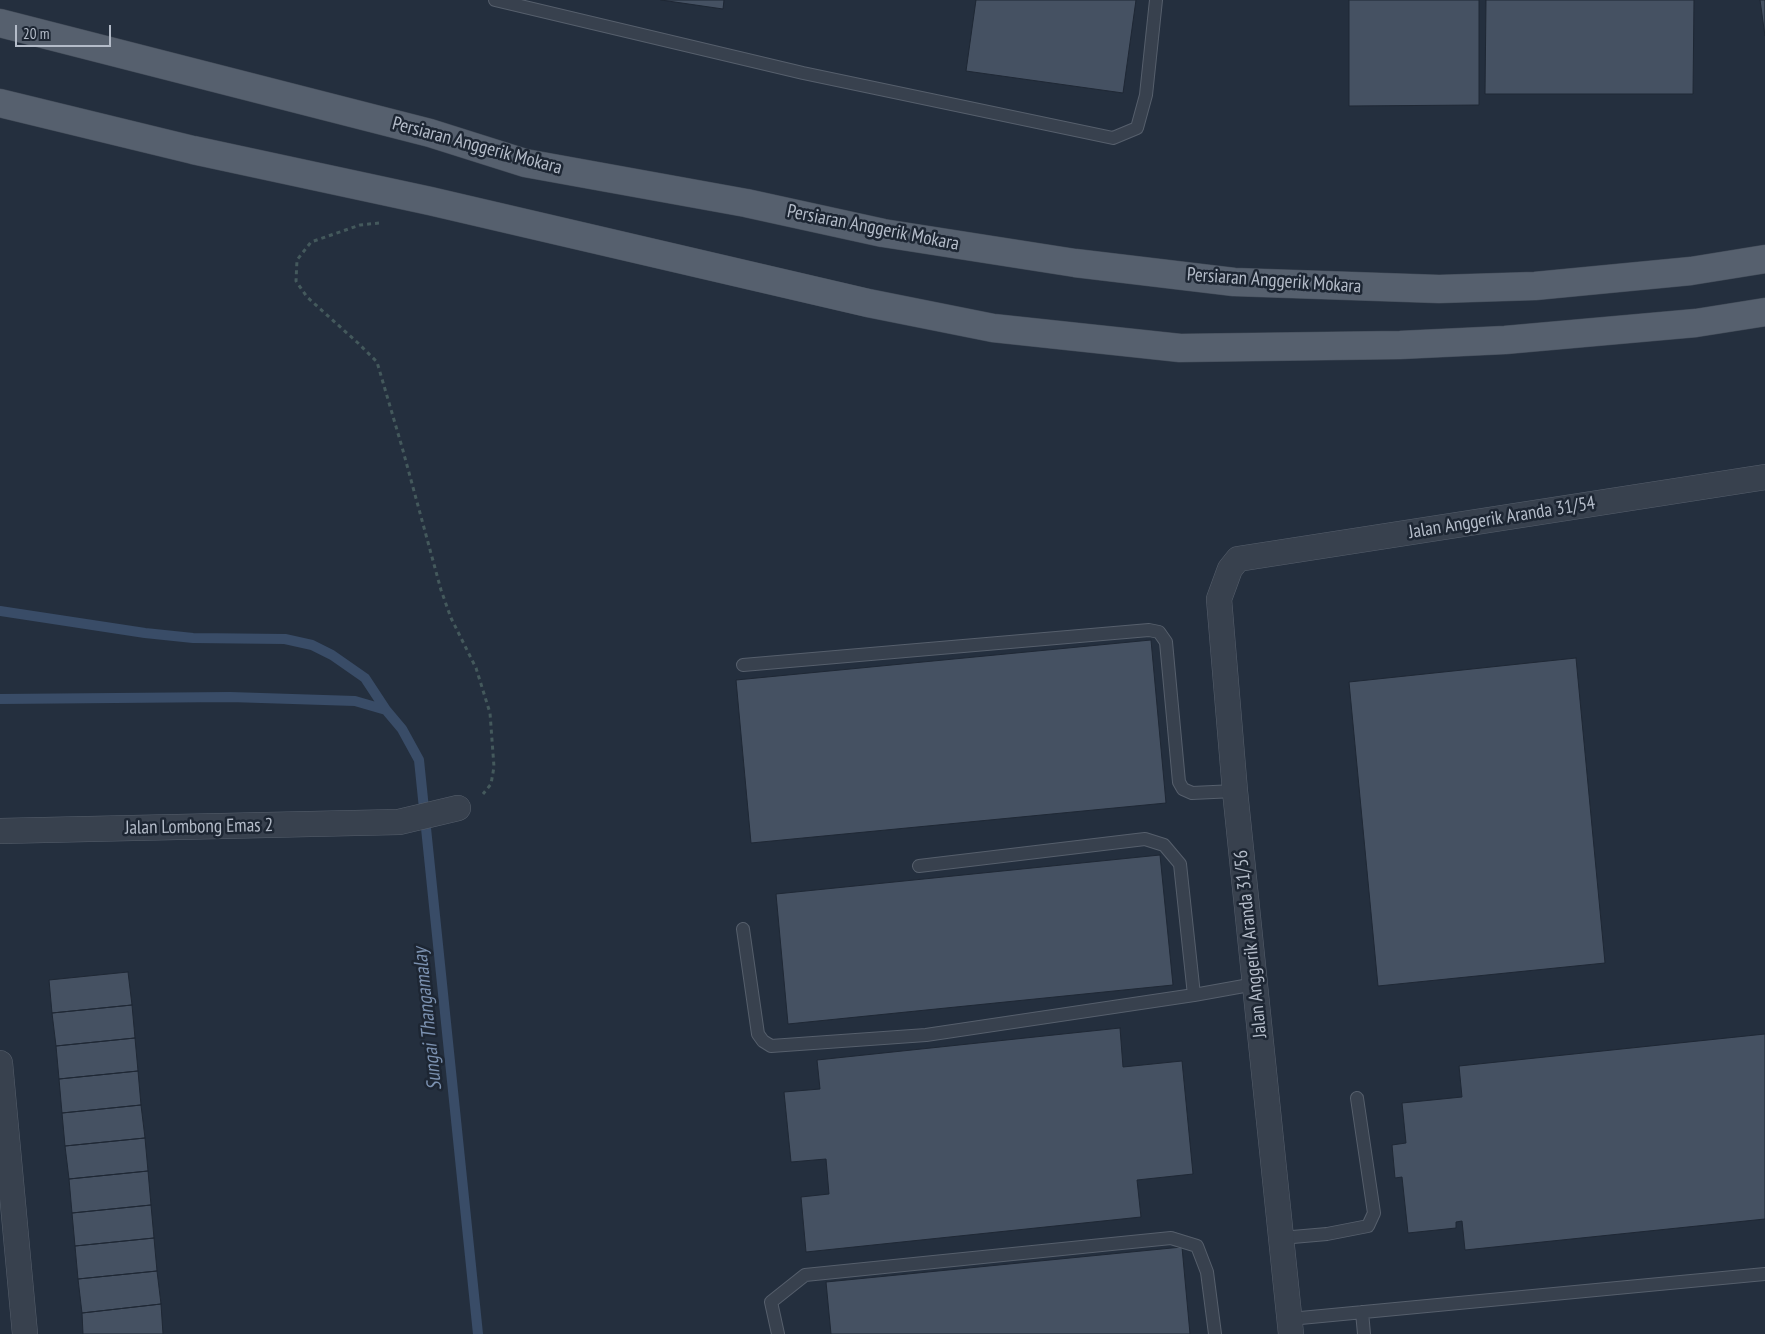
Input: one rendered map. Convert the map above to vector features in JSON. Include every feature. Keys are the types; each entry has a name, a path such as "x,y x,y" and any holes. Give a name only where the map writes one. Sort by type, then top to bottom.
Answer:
{"main road":[{"name":"Persiaran Anggerik Mokara","path":"0,23 430,133 525,163 746,202 883,233 1075,263 1234,282 1439,289 1535,286 1691,272 1765,259"},
{"path":"0,103 193,150 439,203 868,303 992,328 1180,348 1400,345 1505,340 1696,323 1765,312"}],"street":[{"name":"Jalan Anggerik Aranda 31/54","path":"1238,559 1765,477"},
{"name":"Jalan Anggerik Aranda 31/56","path":"1238,559 1230,569 1219,598 1235,791 1291,1326"},
{"name":"Jalan Lombong Emas 2","path":"0,832 399,822 458,808"},
{"path":"0,1063 25,1334"}],"lane":[{"path":"495,0 803,73 1113,138 1137,128 1146,95 1156,0"},
{"path":"743,665 1139,631 1159,632 1166,642 1180,782 1183,790 1192,793 1235,791"},
{"path":"919,866 1145,839 1164,845 1180,864 1194,995"},
{"path":"743,929 758,1034 762,1041 772,1046 926,1035 1194,995 1255,984"},
{"path":"1282,1238 1328,1234 1368,1226 1374,1212 1357,1098"},
{"path":"778,1334 771,1302 805,1275 1171,1238 1198,1246 1207,1272 1215,1334"},
{"path":"1291,1326 1362,1312 1765,1274"},
{"path":"1362,1312 1364,1334"}],"path":[{"path":"388,221 360,225 311,242 297,260 296,281 307,298 358,343 376,362 402,447 441,590 451,618 476,668 490,713 494,767 491,784 480,798 458,808"}],"building":[{"path":"661,0 724,0 723,9"},
{"path":"976,0 1136,0 1123,93 966,71"},
{"path":"1349,0 1479,0 1479,105 1349,106"},
{"path":"1486,0 1694,0 1693,94 1485,94"},
{"path":"1760,0 1765,0 1765,36"},
{"path":"1151,640 1166,803 751,843 736,680"},
{"path":"1576,658 1605,963 1378,986 1349,682"},
{"path":"1160,855 1173,985 788,1024 776,894"},
{"path":"128,972 132,1005 52,1013 49,980"},
{"path":"132,1005 135,1038 56,1046 52,1013"},
{"path":"1120,1028 1123,1067 1182,1061 1193,1174 1137,1180 1141,1217 806,1252 801,1197 829,1194 826,1159 791,1162 784,1092 820,1089 817,1060"},
{"path":"1765,1034 1765,1219 1465,1250 1462,1221 1456,1222 1456,1228 1408,1233 1402,1177 1395,1178 1392,1145 1406,1143 1402,1103 1462,1097 1459,1066"},
{"path":"135,1038 138,1071 59,1079 56,1046"},
{"path":"138,1071 141,1105 62,1113 59,1079"},
{"path":"141,1105 145,1138 65,1146 62,1113"},
{"path":"145,1138 148,1171 69,1179 65,1146"},
{"path":"148,1171 151,1205 72,1213 69,1179"},
{"path":"151,1205 154,1238 75,1246 72,1213"},
{"path":"154,1238 157,1271 78,1279 75,1246"},
{"path":"1182,1247 1190,1334 831,1334 826,1282"},
{"path":"157,1271 161,1304 82,1313 78,1279"},
{"path":"161,1304 163,1334 83,1334 82,1313"}],"waterway":[{"name":"Sungai Thangamalay","path":"0,611 145,633 193,638 285,639 312,645 332,655 365,678 386,710 402,729 419,760 478,1334"},
{"path":"0,699 230,697 355,701 386,710"}]}
